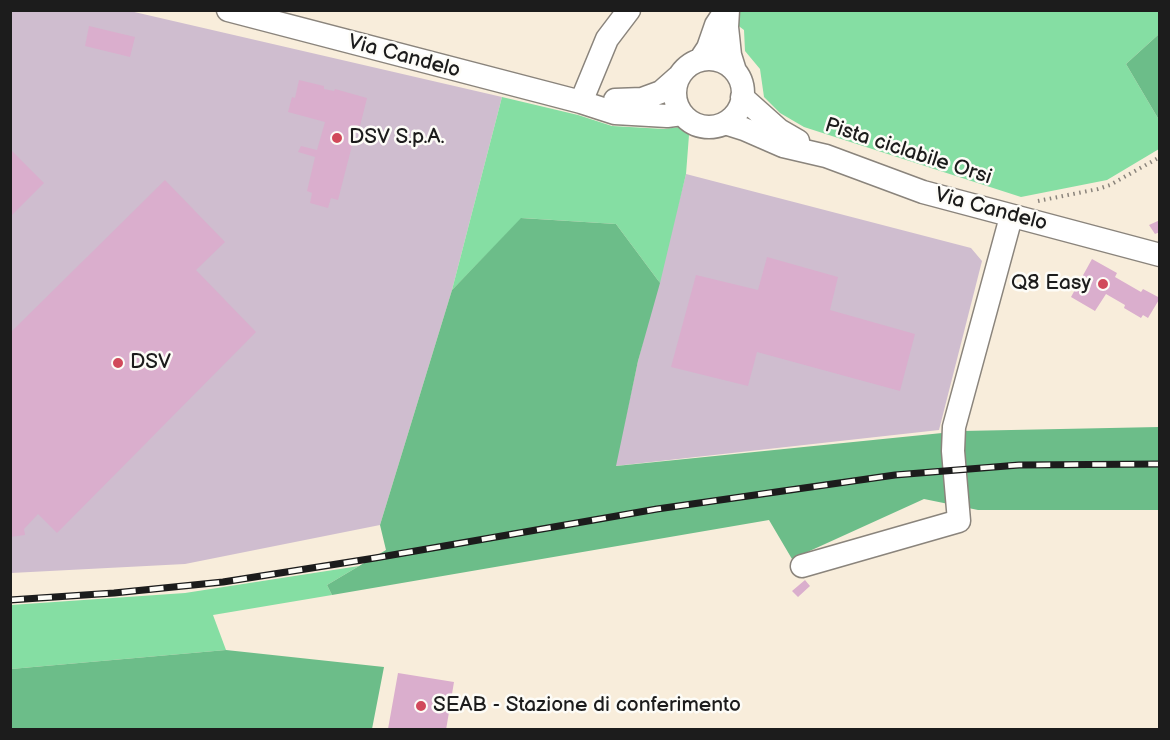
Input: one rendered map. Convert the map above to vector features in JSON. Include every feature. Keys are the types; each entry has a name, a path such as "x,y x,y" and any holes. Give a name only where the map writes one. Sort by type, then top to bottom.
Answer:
{"street":[{"name":"Via Candelo","path":"228,10 581,102 615,113 667,116 682,114"},
{"path":"581,102 607,39 629,10"},
{"path":"727,10 730,55 742,88 742,98 740,108 725,123 707,127 698,125 682,114 677,106 675,96 678,77 684,69 700,60 708,48 716,25 727,10"},
{"path":"700,60 719,60 735,71"},
{"name":"Via Candelo","path":"581,102 642,99 661,92 678,77"},
{"name":"Via Candelo","path":"742,98 779,130 826,156"},
{"name":"Via Candelo","path":"725,123 783,146 826,156 923,192 1160,255"},
{"path":"802,566 959,521 953,452 954,427 1011,217"}],"path":[{"path":"1034,201 1110,185 1160,157"}],"shaded area":[{"name":"DSV S.p.A.","path":"11,11 130,11 502,97 452,290 380,525 185,564 11,573"},
{"path":"686,174 971,248 982,261 939,430 615,466 638,361"}],"green space":[{"path":"740,10 1159,11 1159,34 1126,64 1159,120 1159,149 1107,180 1021,197 804,127 780,113 764,97 760,69 745,51 744,30 736,24"},
{"path":"1159,34 1159,120 1126,64"},
{"path":"502,97 578,115 612,126 664,129 679,127 689,135 686,174 660,283 616,224 522,218 452,290"},
{"path":"521,218 616,224 660,283 638,361 616,466 962,431 1159,427 1159,510 978,510 924,499 792,559 769,520 332,595 327,585 386,550 380,525 452,290"},
{"path":"359,566 327,585 332,595 213,615 226,650 11,669 11,605 185,593"},
{"path":"226,650 384,667 372,729 11,729 11,669"}],"building":[{"path":"89,26 135,37 130,57 85,46"},
{"name":"DSV S.p.A.","path":"299,80 324,86 324,89 334,91 335,89 367,98 359,130 356,130 338,200 331,198 328,208 310,203 312,193 307,191 315,157 298,152 301,146 317,150 325,122 288,112 292,97 295,98"},
{"path":"10,149 44,183 10,217"},
{"name":"DSV","path":"165,180 225,242 196,270 256,332 57,533 38,514 24,529 25,535 10,537 10,333"},
{"path":"1160,220 1160,232 1155,234 1149,225"},
{"path":"767,257 838,277 830,310 915,334 900,391 757,352 748,386 671,367 696,275 758,290"},
{"path":"1092,259 1117,273 1115,277 1141,292 1143,289 1160,298 1148,318 1143,315 1141,318 1106,294 1095,311 1071,297"},
{"path":"805,580 810,586 798,597 792,591"},
{"name":"SEAB - Stazione di conferimento","path":"398,673 454,682 446,730 388,729"}],"railway":[{"path":"10,600 223,582 657,509 895,475 1019,465 1160,464"}],"place":[{"name":"DSV S.p.A.","path":"337,138"},
{"name":"Q8 Easy","path":"1103,284"},
{"name":"DSV","path":"118,363"},
{"name":"SEAB - Stazione di conferimento","path":"421,706"}]}
